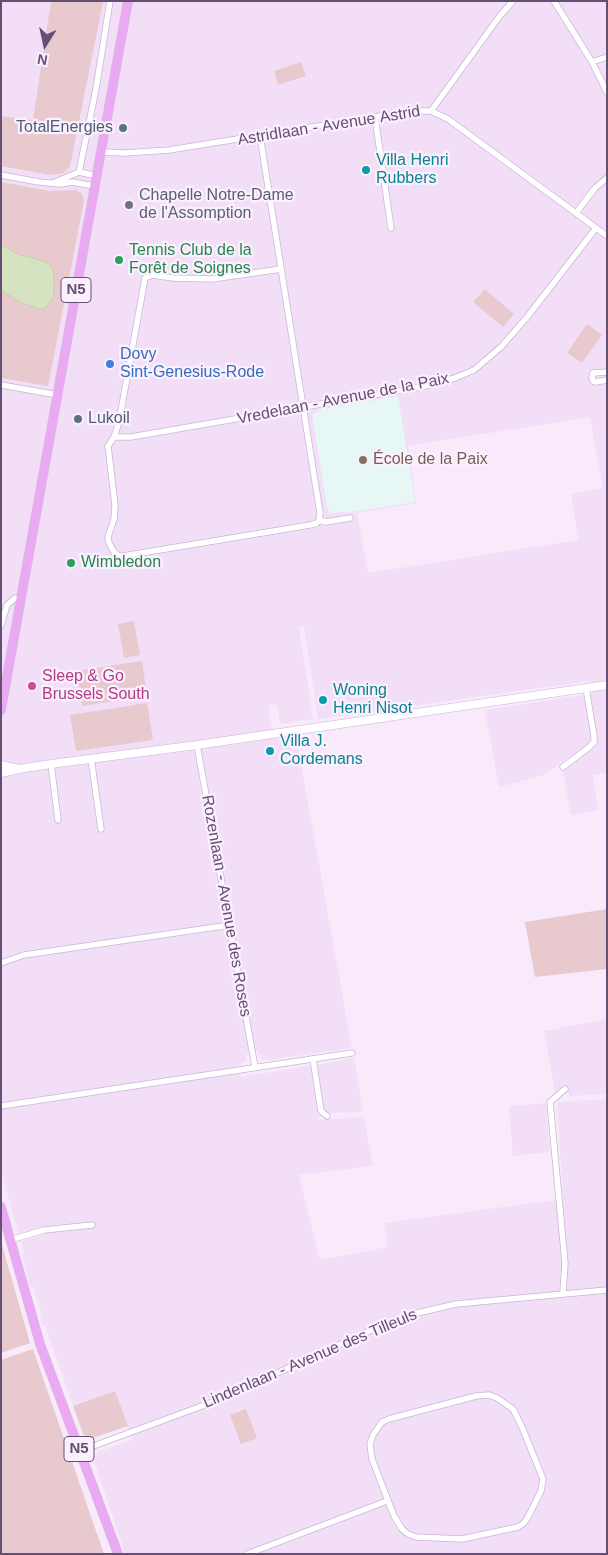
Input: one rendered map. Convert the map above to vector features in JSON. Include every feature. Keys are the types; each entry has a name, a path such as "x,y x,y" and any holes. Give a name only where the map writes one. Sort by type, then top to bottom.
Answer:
{"main road":[{"name":"N5","path":"1,710 128,1"},
{"name":"N5","path":"1,1207 40,1344 118,1554"}],"street":[{"path":"79,172 96,89 110,1"},
{"path":"431,111 499,17 513,1"},
{"path":"554,1 592,62 607,92"},
{"path":"592,62 607,57"},
{"name":"Astridlaan - Avenue Astrid","path":"101,152 147,152 412,111 431,111 448,119 607,236"},
{"path":"375,117 392,228"},
{"path":"260,136 280,269 304,407 320,513 319,520 310,526 119,556 114,552 108,536 114,519 115,505 108,446 120,422 145,278 152,275 173,278 212,279 280,269"},
{"path":"53,183 79,172 97,176"},
{"path":"1,175 60,184 72,182 95,186"},
{"path":"576,213 596,188 607,178"},
{"name":"Vredelaan - Avenue de la Paix","path":"114,437 131,437 425,386 455,378 474,370 501,347 528,316 596,228"},
{"path":"607,372 593,373 592,381 607,380"},
{"path":"1,385 58,395"},
{"path":"319,520 326,522 350,518"},
{"path":"1,626 7,605 15,598 21,599"},
{"path":"1,773 91,758 197,745 607,685"},
{"path":"563,767 594,742 586,688"},
{"name":"Rozenlaan - Avenue des Roses","path":"197,745 255,1067"},
{"path":"91,758 101,829"},
{"path":"51,764 58,820"},
{"path":"1,765 19,769"},
{"path":"1,963 24,954 230,925"},
{"path":"1,1106 352,1053"},
{"path":"313,1059 321,1111 327,1116"},
{"path":"563,1293 565,1263 550,1102 565,1089"},
{"path":"10,1240 44,1230 92,1225"},
{"name":"Lindenlaan - Avenue des Tilleuls","path":"80,1451 218,1400 387,1323 413,1314 456,1304 607,1290"},
{"path":"489,1395 497,1398 513,1410 522,1427 544,1485 524,1523 518,1527 462,1539 416,1537 408,1534 397,1522 388,1501 370,1451 370,1444 377,1428 382,1422 476,1396 489,1395"},
{"path":"247,1554 388,1501"}],"shaded area":[{"path":"1,1 607,1 607,773 593,775 598,810 571,815 563,771 598,742 590,694 592,693 590,681 318,719 304,627 299,627 313,719 280,724 277,704 269,706 271,725 278,738 296,736 352,1048 268,1060 261,1059 258,1051 247,1053 246,1060 238,1065 240,1077 309,1066 311,1068 319,1120 364,1117 373,1166 299,1175 320,1260 388,1247 384,1223 563,1199 557,1102 607,1099 607,1554 125,1554 94,1460 98,1452 132,1440 115,1391 73,1406 46,1329 42,1325 40,1317 42,1316 33,1286 30,1287 22,1253 24,1253 21,1241 43,1235 44,1227 18,1233 1,1172","holes":["590,417 603,488 571,494 578,540 368,573 357,513 416,503 408,446"]},
{"path":"51,1 103,2 70,166 64,173 51,175 1,166 1,116 33,120"},
{"path":"301,62 306,76 278,85 274,71"},
{"path":"1,182 50,191 76,190 82,194 84,201 48,386 1,378"},
{"path":"1,244 17,254 46,262 51,266 54,275 54,291 53,297 45,308 39,309 20,302 1,290"},
{"path":"485,289 514,314 503,327 473,302"},
{"path":"587,324 602,335 582,363 567,353"},
{"name":"École de la Paix","path":"398,396 415,502 359,511 330,513 327,507 312,415 319,410"},
{"path":"134,621 140,655 124,658 118,624"},
{"path":"142,661 147,696 82,706 76,671"},
{"path":"583,695 592,737 591,742 544,775 499,787 485,710"},
{"path":"147,703 153,740 76,751 70,715"},
{"path":"607,909 607,969 535,977 525,922"},
{"path":"607,1019 607,1094 570,1096 563,1086 555,1092 544,1031"},
{"path":"354,1058 363,1112 327,1113 323,1109 316,1065"},
{"path":"546,1103 550,1152 513,1156 509,1106"},
{"path":"1,1241 30,1343 1,1353"},
{"path":"33,1349 104,1554 1,1554 1,1360"},
{"path":"115,1391 128,1426 93,1438 85,1436 73,1406"},
{"path":"246,1409 257,1438 241,1444 230,1415"}],"place":[{"name":"TotalEnergies","path":"123,128"},
{"name":"Villa Henri Rubbers","path":"366,170"},
{"name":"Chapelle Notre-Dame de l'Assomption","path":"129,205"},
{"name":"Tennis Club de la Forêt de Soignes","path":"119,260"},
{"name":"Dovy Sint-Genesius-Rode","path":"110,364"},
{"name":"Lukoil","path":"78,419"},
{"name":"École de la Paix","path":"363,460"},
{"name":"Wimbledon","path":"71,563"},
{"name":"Sleep & Go Brussels South","path":"32,686"},
{"name":"Woning Henri Nisot","path":"323,700"},
{"name":"Villa J. Cordemans","path":"270,751"}]}
